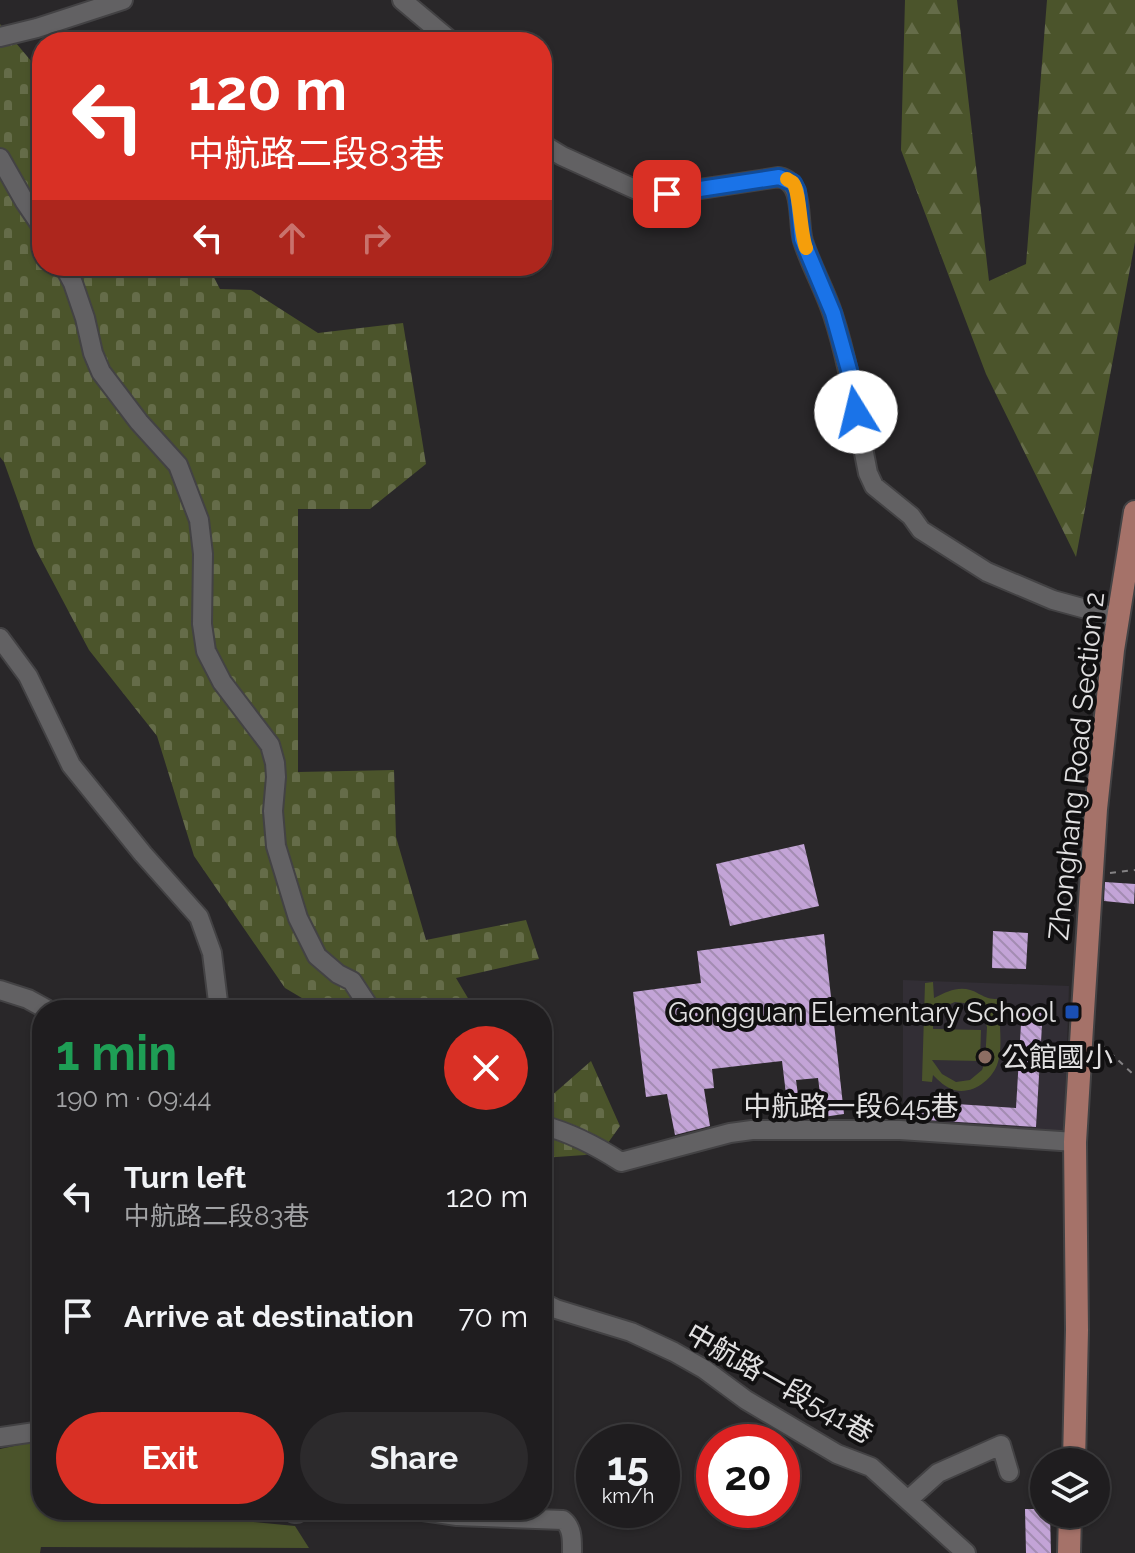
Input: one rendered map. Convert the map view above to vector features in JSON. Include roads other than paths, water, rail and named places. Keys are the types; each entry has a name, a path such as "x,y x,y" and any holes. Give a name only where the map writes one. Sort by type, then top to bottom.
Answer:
{"main road":[{"name":"Zhonghang Road Section 2","path":"1074,1448 1077,1330 1075,1142 1096,809 1113,650 1135,512"},
{"path":"1069,1553 1070,1528"}],"lane":[{"path":"0,37 123,0"},
{"path":"402,0 440,32"},
{"path":"552,150 651,195 779,177 793,183 797,191 802,239 833,313 849,370 868,473 874,486 911,516 921,530 987,572 1053,600 1119,618"},
{"path":"0,158 32,212"},
{"path":"69,276 101,372 139,422 178,465 199,520 203,554 202,624 206,651 222,682 270,745 276,777 273,811 276,846 298,918 317,956 338,974 352,981 364,1000"},
{"path":"0,638 28,676 71,765 199,917 212,953 218,1000"},
{"path":"0,990 32,1001"},
{"name":"中航路一段645巷","path":"552,1128 603,1150 621,1162 752,1130 900,1130 1075,1142"},
{"name":"中航路一段541巷","path":"552,1308 631,1332 674,1352 704,1369 746,1400 837,1454 871,1467 966,1553"},
{"path":"0,1437 32,1432"},
{"path":"908,1500 938,1473 1001,1445 1009,1472"},
{"path":"552,1520 567,1522 572,1553"}],"place":[{"name":"Gongguan Elementary School","path":"1072,1012"},
{"name":"公館國小","path":"985,1057"}]}
